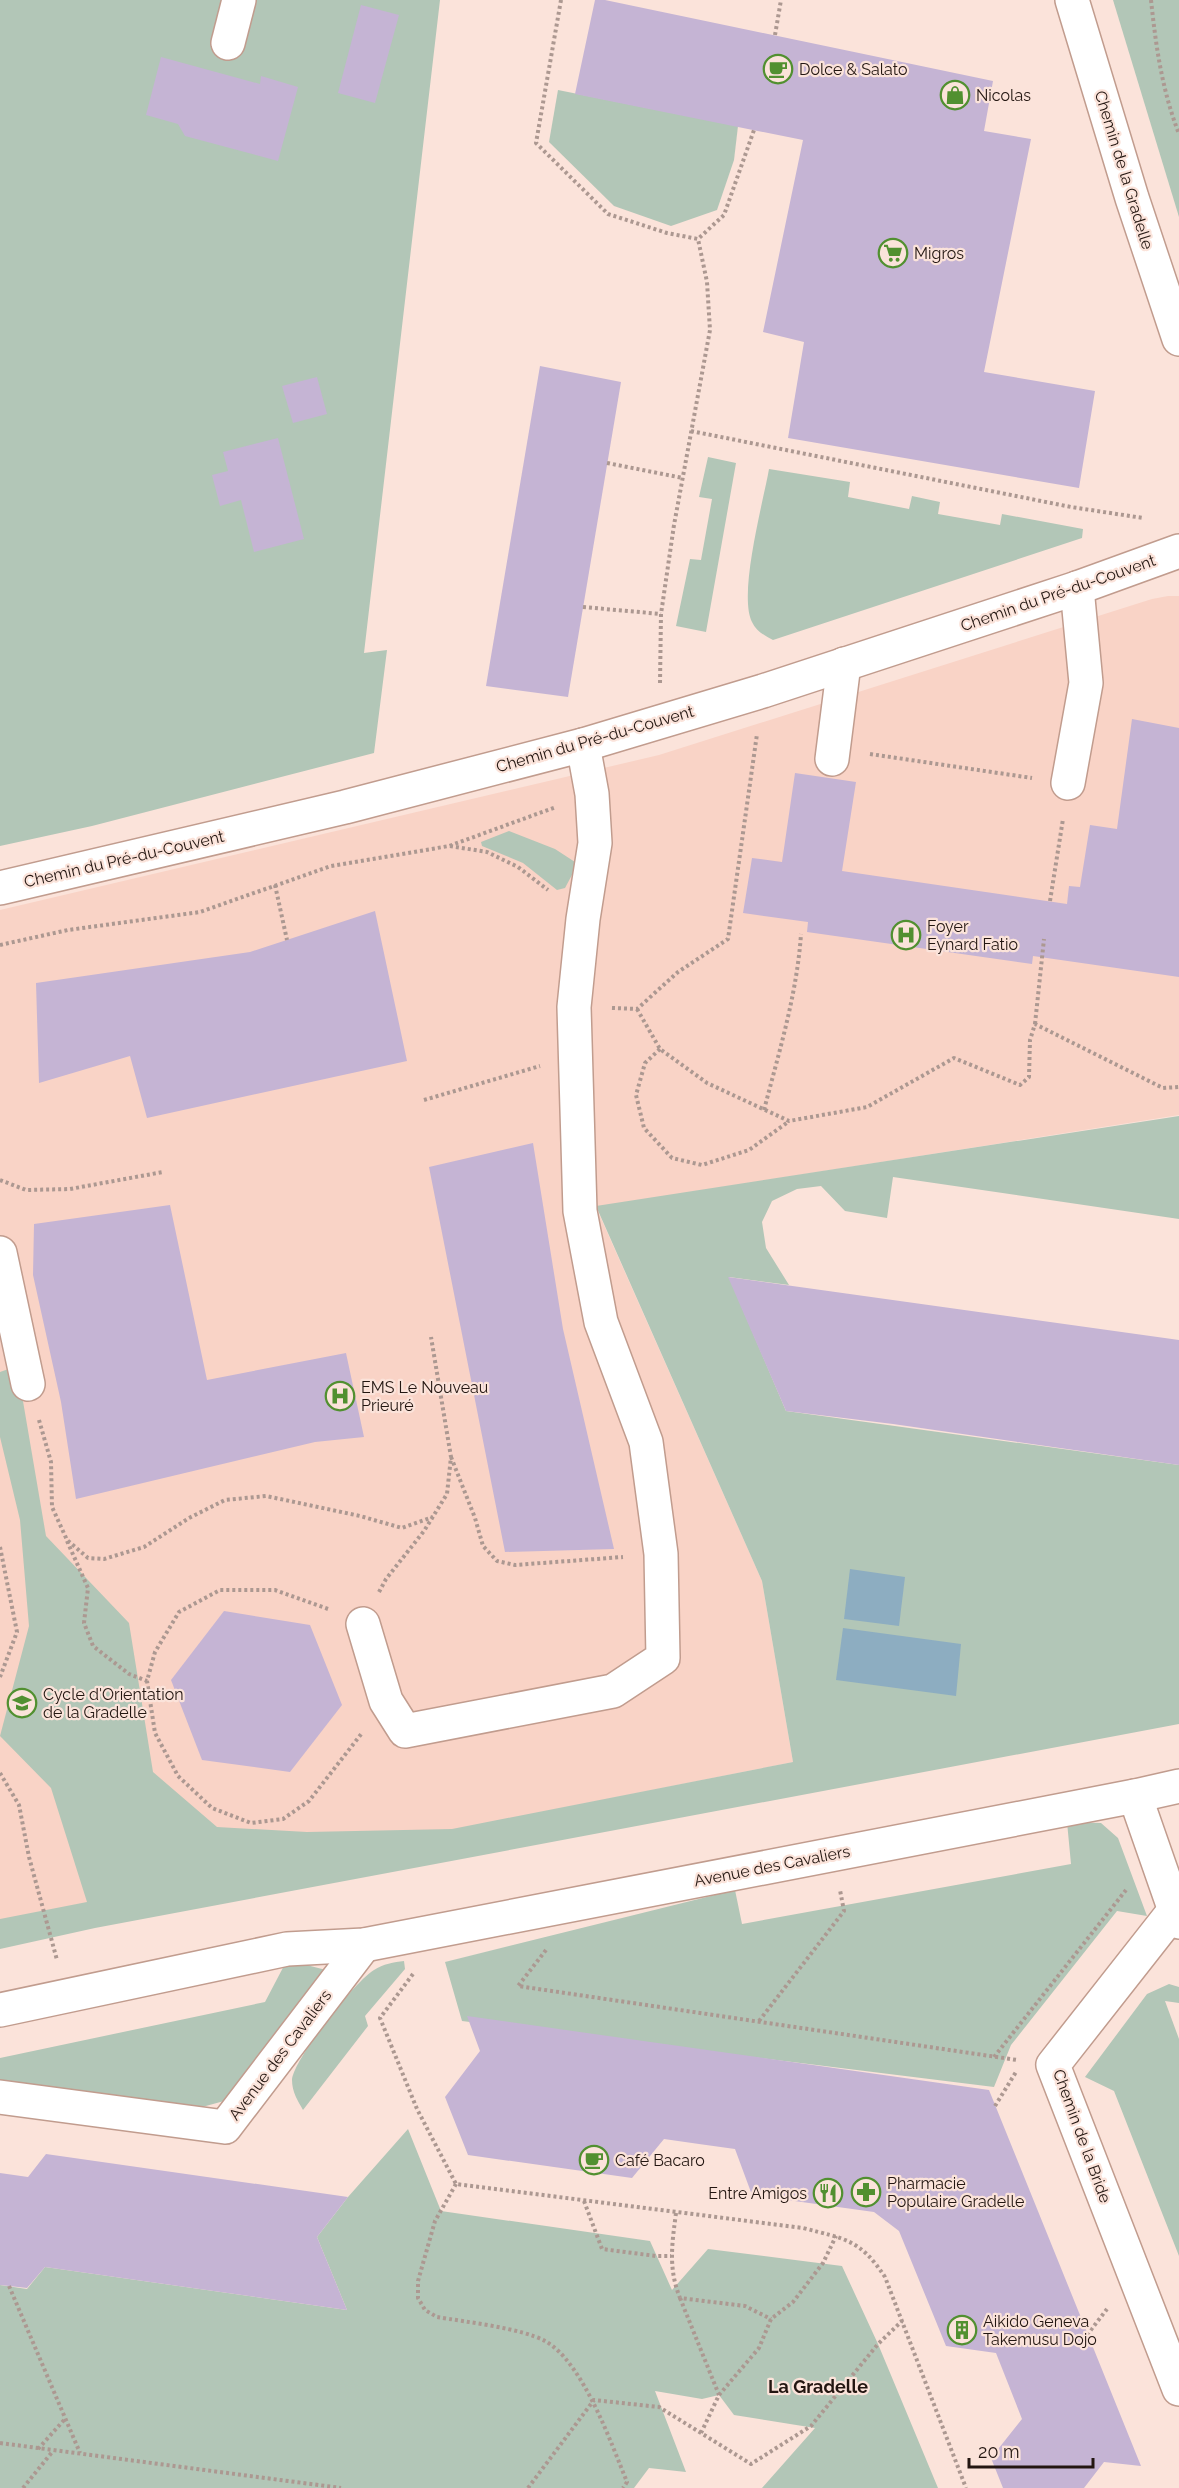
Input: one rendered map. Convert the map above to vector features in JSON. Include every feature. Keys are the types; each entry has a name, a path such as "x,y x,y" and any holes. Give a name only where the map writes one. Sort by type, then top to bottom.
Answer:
{"street":[{"path":"228,43 239,0"},
{"name":"Chemin de la Gradelle","path":"1072,0 1132,198 1179,339"},
{"name":"Chemin du Pré-du-Couvent","path":"0,888 345,807 583,745 763,691 1077,588 1179,551"},
{"path":"1068,783 1086,683 1077,588"},
{"path":"832,759 844,664"},
{"path":"363,1624 386,1701 405,1731 613,1691 663,1658 661,1554 646,1442 601,1322 580,1211 574,1007 583,919 595,843 592,794 583,745"},
{"path":"0,1254 28,1384"},
{"name":"Avenue des Cavaliers","path":"0,2010 287,1949 364,1945 1179,1786"},
{"name":"Chemin de la Bride","path":"1135,1796 1177,1916 1038,2063 1179,2389"},
{"name":"Avenue des Cavaliers","path":"0,2097 225,2127 364,1945"}],"path":[{"path":"561,0 536,143 608,214 667,233 698,239"},
{"path":"775,35 781,0"},
{"path":"1151,0 1156,50 1167,104 1179,134"},
{"path":"698,239 724,215 754,130"},
{"path":"660,683 661,614 710,330 707,282 698,239"},
{"path":"691,431 1071,507 1143,518"},
{"path":"607,463 683,478"},
{"path":"583,607 661,614"},
{"path":"574,1007 637,1009 678,972 728,939 763,691"},
{"path":"871,744 870,755 1068,783 1050,901"},
{"path":"0,945 68,930 200,912 331,866 449,846 592,794"},
{"path":"449,846 487,852 518,867 583,919"},
{"path":"275,885 287,940"},
{"path":"764,1110 791,1003 799,963 801,934"},
{"path":"660,1049 645,1063 636,1095 644,1128 672,1158 702,1165 749,1150 789,1122 867,1107 954,1058 1020,1085 1029,1077 1030,1040 1035,1024 1044,939"},
{"path":"637,1009 660,1049 707,1083 789,1122"},
{"path":"1035,1024 1163,1088 1179,1087"},
{"path":"424,1100 575,1056"},
{"path":"0,1180 26,1190 70,1190 163,1172"},
{"path":"431,1337 451,1457 476,1518 483,1546 497,1560 515,1565 661,1554"},
{"path":"28,1384 51,1462 52,1507 88,1588 84,1623 93,1646 129,1674 147,1681"},
{"path":"386,1701 309,1801 283,1819 251,1823 212,1808 178,1776 155,1733 147,1681 155,1652 179,1612 220,1590 274,1590 363,1624 386,1579 401,1563 447,1494 451,1457"},
{"path":"67,1540 88,1558 104,1559 144,1547 189,1518 225,1500 266,1496 360,1516 402,1528 433,1516"},
{"path":"0,1547 17,1632 0,1677"},
{"path":"0,1773 19,1805 29,1857 53,1943"},
{"path":"759,2022 844,1911 834,1854"},
{"path":"994,2057 1154,1854"},
{"path":"549,1946 518,1986 1038,2063"},
{"path":"380,2018 417,2109 456,2184"},
{"path":"995,2106 1038,2063"},
{"path":"456,2184 803,2228 836,2236 855,2244 871,2255 885,2277 967,2488"},
{"path":"456,2184 435,2221 418,2281 418,2298 425,2310 437,2318 518,2333 545,2342 558,2352 594,2400 627,2482 623,2488"},
{"path":"584,2201 602,2249 670,2256"},
{"path":"676,2213 670,2256 675,2286 719,2395"},
{"path":"701,2433 719,2395 759,2348 771,2319 793,2302 823,2263 836,2236"},
{"path":"9,2286 81,2454"},
{"path":"680,2298 745,2306 771,2319"},
{"path":"594,2400 659,2407 751,2464 810,2426 878,2344 902,2321"},
{"path":"528,2488 594,2400"},
{"path":"38,2449 65,2419"},
{"path":"0,2444 341,2488"},
{"path":"23,2488 53,2451"}],"shaded area":[{"name":"EMS Le Nouveau Prieuré","path":"1179,596 1179,1115 596,1207 762,1581 793,1762 0,1920 0,910 659,755 1152,599"}],"green space":[{"path":"0,0 440,0 364,653 387,650 374,753 92,826 0,846"},
{"path":"1113,0 1179,0 1179,217"},
{"path":"558,90 738,126 734,160 717,210 671,226 614,206 549,142"},
{"path":"708,457 736,463 706,632 676,626 690,559 701,560 712,499 699,497"},
{"path":"769,469 850,482 848,497 909,509 912,496 940,502 938,514 1000,525 1002,514 1083,529 1082,538 773,640 758,631 748,609 753,548"},
{"path":"509,831 555,849 575,862 573,873 565,888 557,890 523,863 482,846 481,842"},
{"path":"1179,1116 1179,1219 893,1177 887,1218 845,1211 821,1186 797,1189 772,1201 762,1222 766,1248 789,1285 729,1277 786,1411 1179,1465 1179,1724 95,1928 0,1949 0,1919 87,1902 51,1788 0,1736 29,1626 20,1520 0,1437 0,1372 17,1366 46,1536 129,1623 153,1772 217,1827 307,1832 452,1829 793,1762 762,1581 596,1206"},
{"path":"1067,1822 1101,1823 1118,1838 1147,1916 1117,1911 1011,2045 994,2087 462,2021 445,1962 735,1890 742,1924 1071,1864"},
{"path":"287,1960 326,1970 224,2101 184,2112 0,2086 0,2058 265,2002"},
{"path":"404,1961 405,1969 365,2016 368,2026 303,2110 294,2092 292,2080 295,2070 313,2039 340,2004 365,1977 381,1966"},
{"path":"1169,1984 1179,1987 1179,2003 1165,2001 1179,2039 1179,2256 1114,2091 1085,2077 1147,1994"},
{"path":"408,2129 441,2211 650,2241 672,2290 708,2249 842,2266 878,2344 938,2488 762,2488 815,2428 734,2415 719,2395 702,2399 655,2391 686,2472 649,2468 634,2488 0,2488 0,2285 27,2289 45,2267 347,2310 317,2237 348,2197"}],"water":[{"path":"850,1569 905,1577 899,1626 844,1619"},
{"path":"843,1628 961,1644 956,1696 836,1680"}],"building":[{"path":"595,0 605,0 993,81 984,131 1031,139 984,372 1095,391 1079,488 788,438 804,342 763,332 803,140 575,94"},
{"path":"361,5 399,15 375,103 338,93"},
{"path":"161,57 260,84 261,76 298,87 278,161 185,136 178,124 146,115"},
{"path":"540,366 621,382 568,697 486,686"},
{"path":"317,377 327,414 293,423 282,386"},
{"path":"278,438 304,539 254,552 241,500 220,506 212,475 228,471 223,452"},
{"path":"1132,719 1179,728 1179,977 1033,956 1032,964 807,932 808,922 743,913 752,858 782,862 795,773 856,782 842,871 1067,904 1069,886 1080,887 1090,825 1117,829"},
{"path":"375,911 407,1061 147,1118 130,1056 39,1083 36,983 250,952"},
{"path":"533,1143 563,1329 614,1549 505,1552 429,1167"},
{"path":"170,1205 207,1380 346,1353 364,1437 315,1442 76,1499 61,1402 33,1275 34,1224"},
{"path":"728,1277 1179,1340 1179,1465 786,1411"},
{"path":"224,1611 310,1625 342,1705 290,1772 202,1760 171,1680"},
{"path":"467,2016 989,2090 1141,2466 1104,2462 1084,2488 1003,2488 991,2458 1022,2419 996,2353 946,2346 899,2231 874,2212 752,2195 735,2149 664,2139 632,2178 468,2155 445,2097 480,2051"},
{"path":"46,2154 348,2197 317,2237 347,2310 45,2267 27,2288 0,2285 0,2173 28,2177"}],"place":[{"name":"Dolce & Salato","path":"778,69"},
{"name":"Nicolas","path":"955,95"},
{"name":"Migros","path":"893,253"},
{"name":"Foyer Eynard Fatio","path":"906,935"},
{"name":"EMS Le Nouveau Prieuré","path":"340,1396"},
{"name":"Cycle d'Orientation de la Gradelle","path":"22,1703"},
{"name":"Café Bacaro","path":"594,2160"},
{"name":"Pharmacie Populaire Gradelle","path":"866,2192"},
{"name":"Entre Amigos","path":"828,2193"},
{"name":"Aikido Geneva Takemusu Dojo","path":"962,2330"}],"district":[{"name":"La Gradelle","path":"818,2386"}]}
